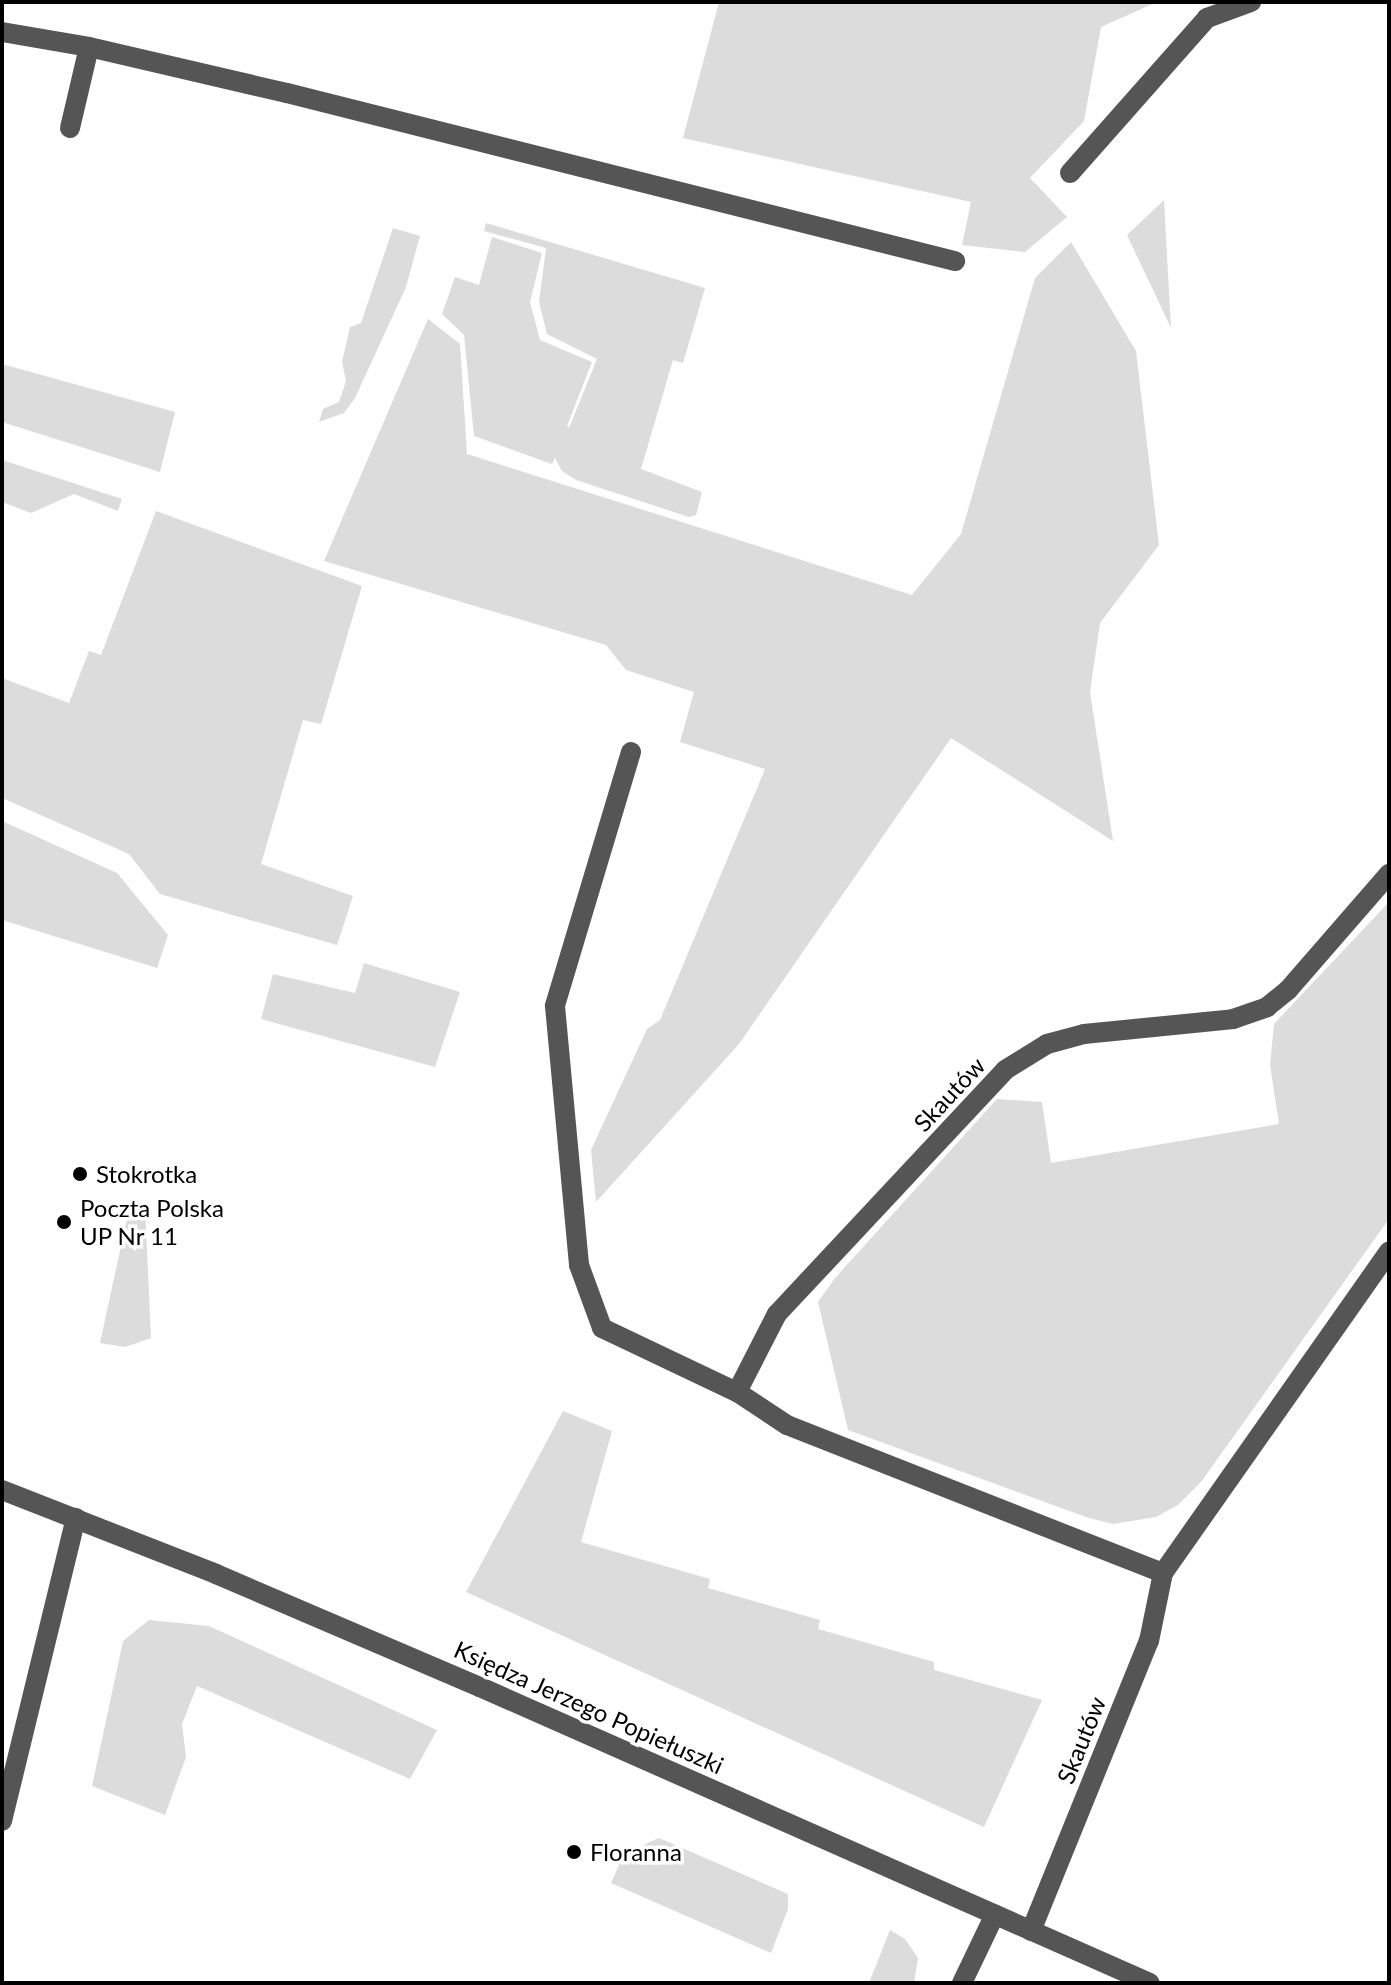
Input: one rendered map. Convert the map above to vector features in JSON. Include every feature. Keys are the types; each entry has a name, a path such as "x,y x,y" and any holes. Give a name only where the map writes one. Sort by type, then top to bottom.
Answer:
{"street":[{"path":"1070,173 1207,18 1251,2"},
{"path":"2,32 89,47 287,93 955,261"},
{"path":"70,128 89,47"},
{"path":"631,752 555,1006 579,1265 602,1328 737,1392 801,1431 1163,1573"},
{"name":"Skautów","path":"737,1392 777,1314 1005,1070 1047,1044 1084,1034 1233,1019 1267,1007 1288,990 1389,874"},
{"name":"Skautów","path":"1031,1931 1149,1641 1163,1573 1389,1251"},
{"name":"Księdza Jerzego Popiełuszki","path":"2,1490 480,1687 1150,1983"},
{"path":"2,1821 76,1518"},
{"path":"962,1983 995,1914"}],"shaded area":[{"path":"719,2 1157,2 1101,27 1084,121 1030,178 1067,217 1025,252 962,245 971,202 683,138"},
{"path":"1164,200 1171,328 1127,235"},
{"path":"486,223 705,288 683,363 673,360 641,469 702,492 696,515 689,517 576,480 562,471 555,458 552,464 474,436 464,335 442,314 455,277 479,285 492,237 542,253 530,302 540,340 592,362 567,426 569,428 597,359 547,334 539,302 546,248 484,231"},
{"path":"393,228 420,236 406,287 355,398 344,413 319,422 323,409 339,402 346,381 342,362 350,327 361,323"},
{"path":"1071,242 1136,351 1159,545 1100,623 1090,692 1113,841 951,738 739,1044 596,1202 591,1150 647,1029 660,1020 765,769 680,742 694,692 626,670 606,645 324,561 428,319 460,344 467,454 912,595 961,534 1035,278"},
{"path":"2,364 175,412 160,472 2,422"},
{"path":"2,460 122,499 118,511 74,494 31,513 2,502"},
{"path":"156,511 362,586 321,724 303,720 261,864 353,896 337,945 160,894 129,854 2,798 2,678 69,703 89,651 101,655"},
{"path":"2,821 117,873 168,935 157,968 2,920"},
{"path":"1389,902 1389,1219 1201,1482 1178,1505 1156,1517 1113,1524 1086,1517 848,1430 818,1302 835,1278 997,1099 1042,1102 1051,1163 1279,1124 1270,1065 1274,1024"},
{"path":"364,963 460,992 435,1067 261,1019 273,974 355,993"},
{"path":"131,1200 145,1207 151,1338 125,1347 100,1343"},
{"path":"563,1411 612,1431 581,1542 710,1579 708,1588 820,1620 818,1629 934,1662 934,1670 1042,1700 984,1827 466,1592"},
{"path":"149,1620 209,1626 437,1730 410,1779 197,1686 182,1724 186,1757 165,1815 92,1786 123,1641"},
{"path":"659,1838 788,1894 788,1909 771,1953 611,1883 624,1854"},
{"path":"890,1930 905,1939 918,1958 914,1983 869,1983"}],"place":[{"name":"Stokrotka","path":"80,1174"},
{"name":"Poczta Polska UP Nr 11","path":"64,1222"},
{"name":"Floranna","path":"574,1852"}]}
